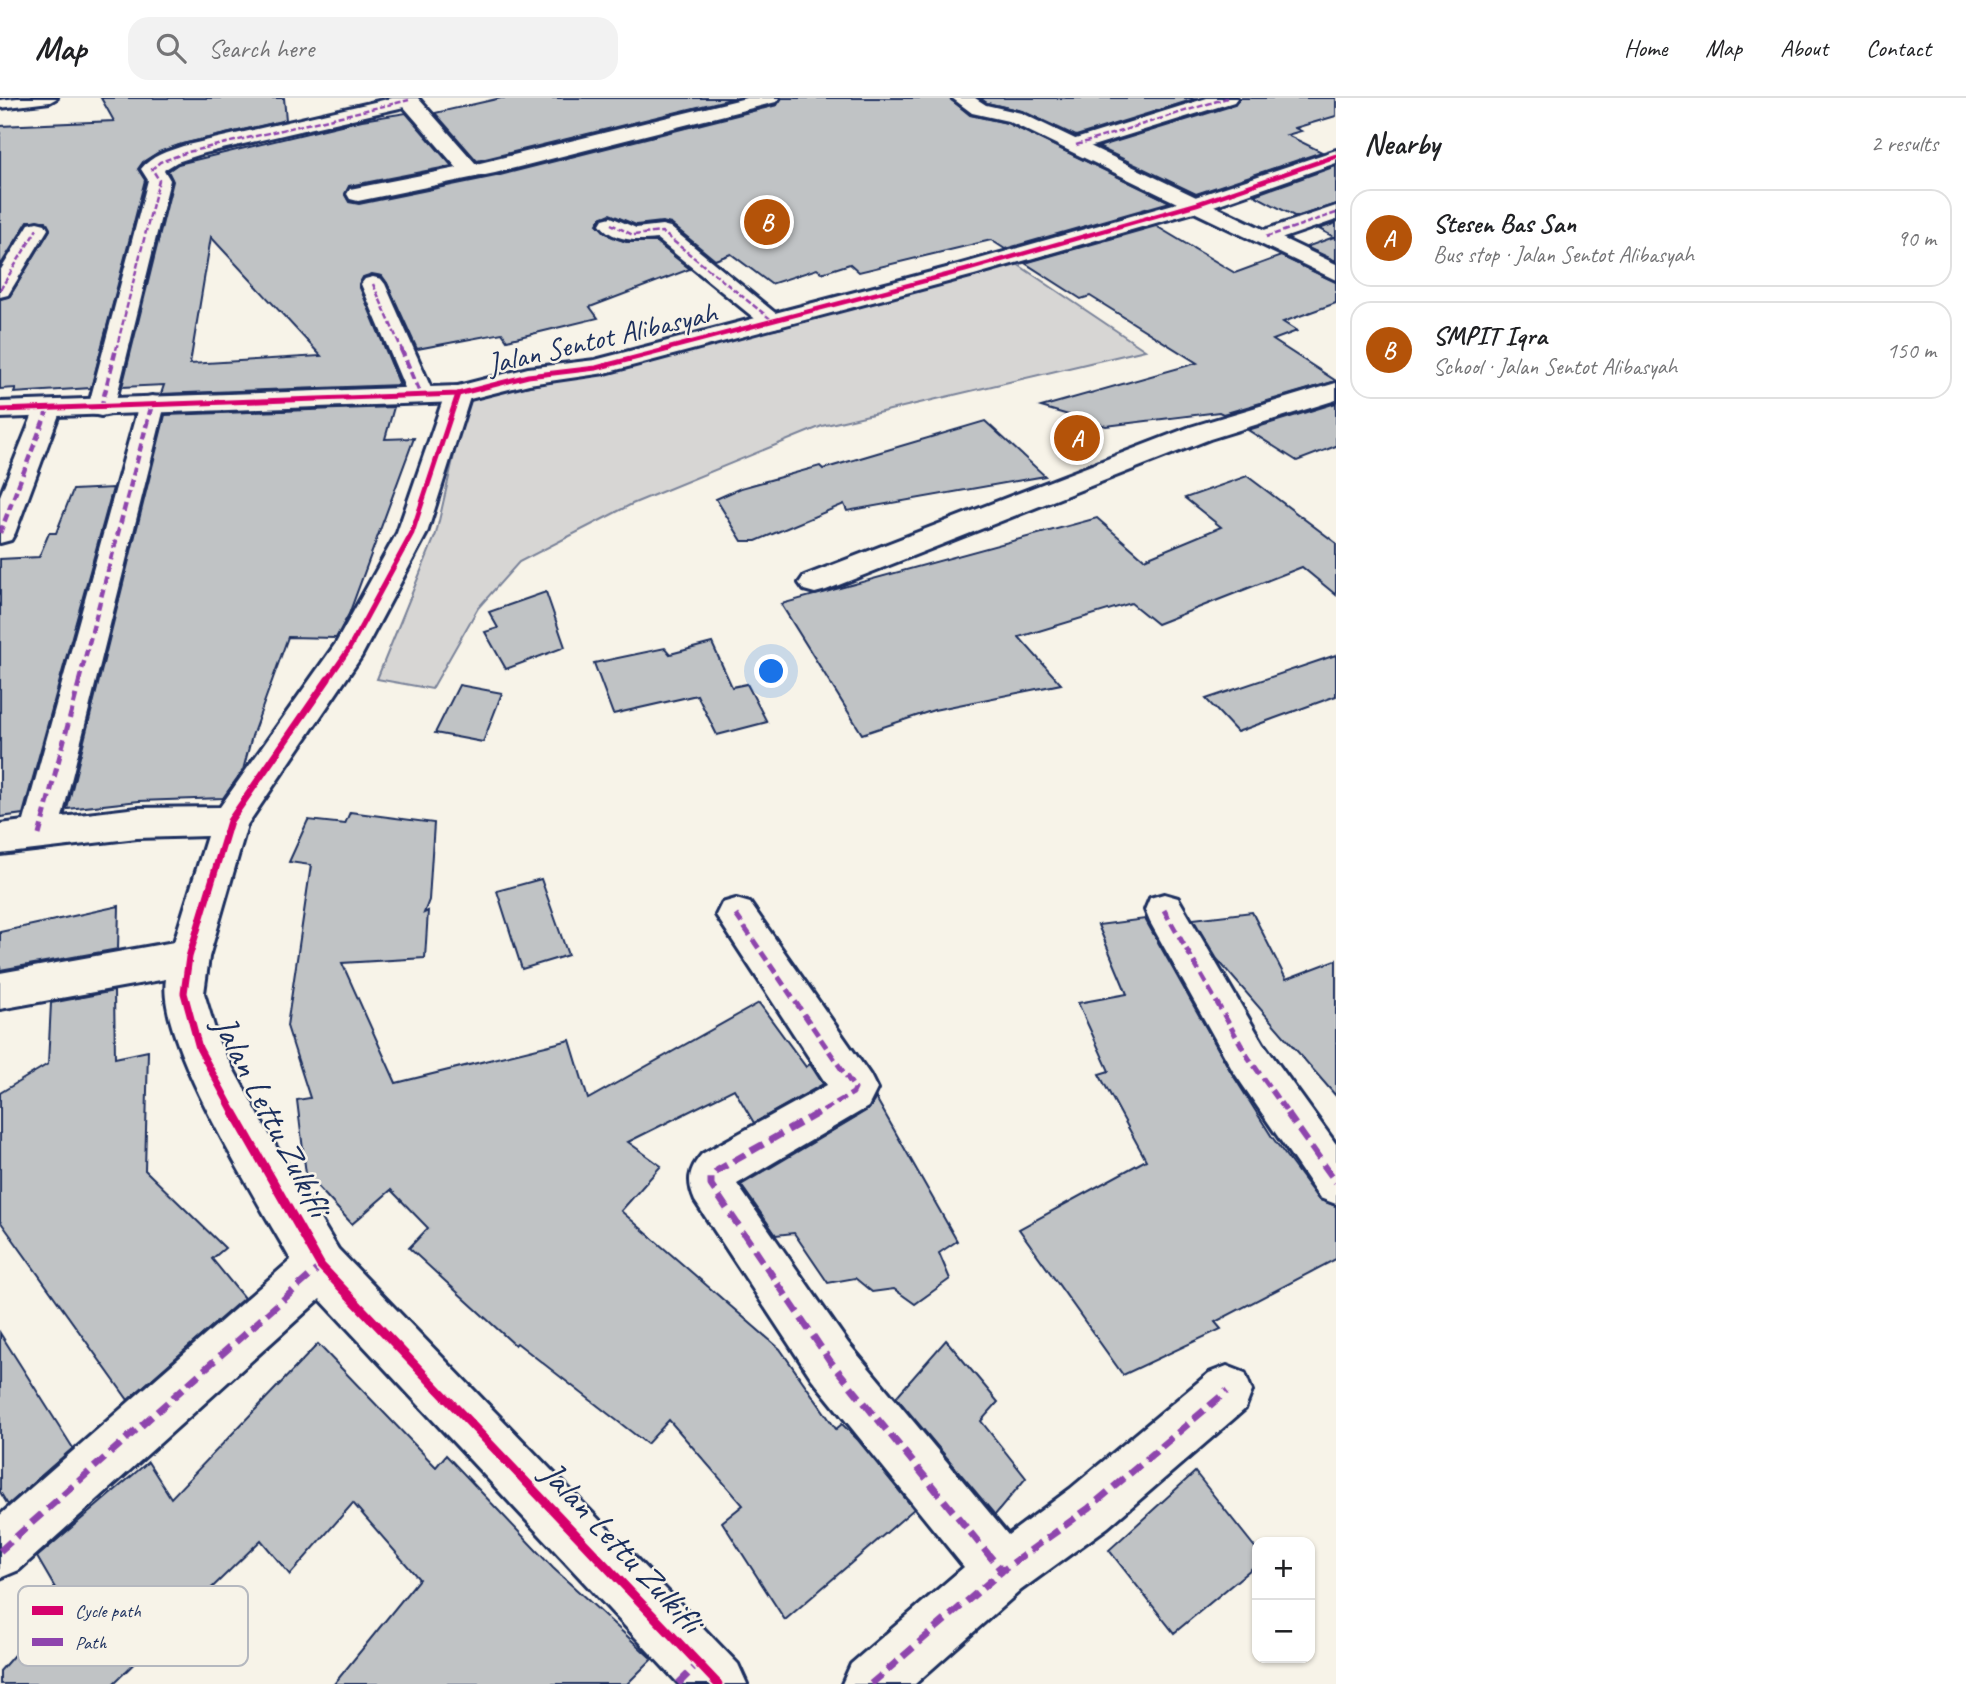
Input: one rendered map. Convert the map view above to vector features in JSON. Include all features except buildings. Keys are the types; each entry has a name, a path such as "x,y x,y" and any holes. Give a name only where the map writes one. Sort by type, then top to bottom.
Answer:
{"street":[{"path":"358,194 471,172 769,98"},
{"path":"962,98 979,109 1011,107 1076,145 1336,273"},
{"path":"1076,145 1227,98"},
{"path":"101,408 159,180 152,169 160,162 188,152 409,100 471,172"},
{"name":"Jalan Sentot Alibasyah","path":"0,410 440,395 528,376 596,368 966,270 1197,204 1336,156"},
{"path":"1266,237 1336,212"},
{"path":"611,224 633,235 662,232 774,321"},
{"path":"0,290 37,229"},
{"path":"373,285 440,395"},
{"path":"815,583 1200,433 1336,391"},
{"name":"Jalan Lettu Zulkifli","path":"440,395 412,533 349,649 230,821 189,957 184,993 199,1048 256,1155 321,1266 698,1678"},
{"path":"39,835 152,404"},
{"path":"0,533 48,409"},
{"path":"0,839 136,823 230,821"},
{"path":"1164,910 1248,1057 1336,1182"},
{"path":"736,915 855,1089 853,1093 718,1170 711,1178 711,1185 830,1361 1002,1571"},
{"path":"0,990 189,957"},
{"path":"0,1551 321,1266"},
{"path":"872,1684 1002,1571 1096,1503 1227,1391"}],"lane":[{"path":"0,104 50,98"}],"shaded area":[{"path":"1014,262 1145,350 822,426 632,504 519,562 478,608 432,689 377,679 436,534 467,398 599,373"}],"marked path":[{"path":"1076,145 1227,98"},
{"path":"101,408 159,180 152,169 160,162 188,152 409,100"},
{"path":"1266,237 1336,213"},
{"path":"611,224 633,235 662,232 773,321"},
{"path":"0,290 37,229"},
{"path":"373,284 421,395"},
{"path":"39,835 152,404"},
{"path":"0,533 48,409"},
{"path":"1164,910 1248,1057 1336,1182"},
{"path":"736,915 855,1089 853,1093 718,1170 711,1178 711,1185 830,1361 1002,1571 1089,1508 1227,1391"},
{"path":"0,1551 321,1266"},
{"path":"871,1684 1002,1571"},
{"path":"678,1684 697,1665"}],"cycle path":[{"path":"0,410 458,394 528,376 596,368 966,270 1197,204 1336,156"},
{"path":"458,394 412,533 349,649 230,821 189,957 184,993 199,1048 256,1155 321,1266 718,1684"}],"place":[{"name":"SMPIT Iqra","path":"767,222"},
{"name":"Stesen Bas San","path":"1077,438"}]}
